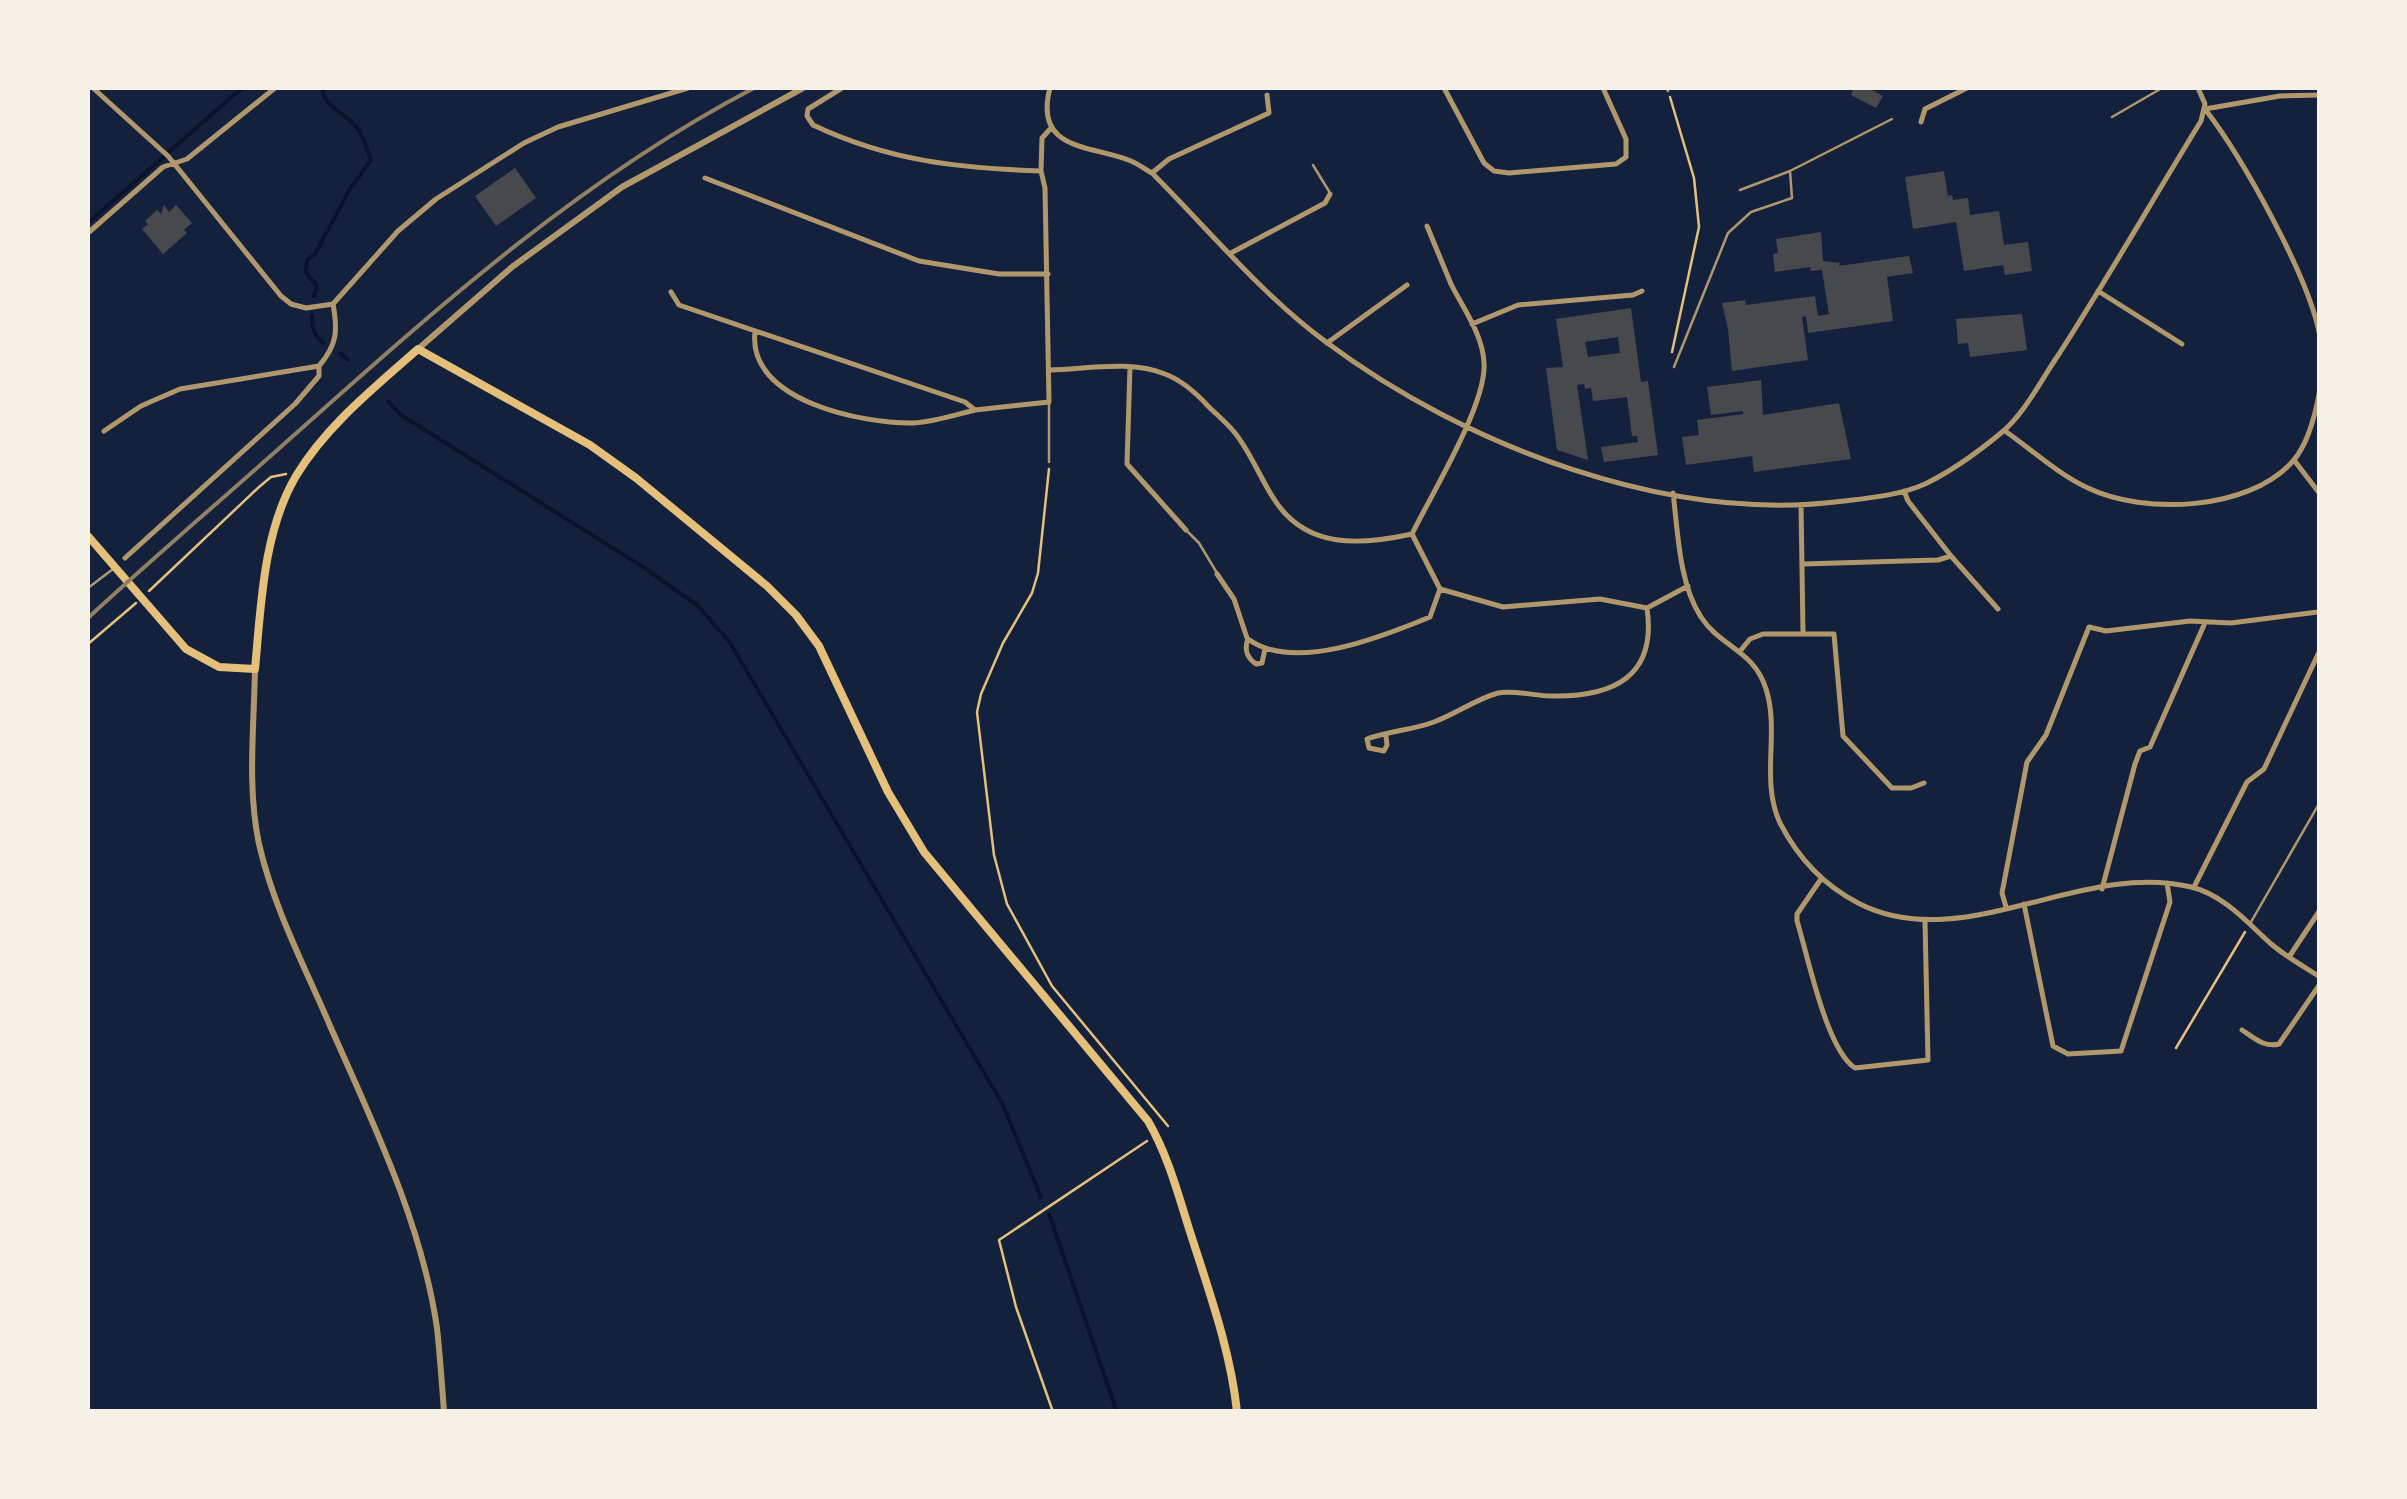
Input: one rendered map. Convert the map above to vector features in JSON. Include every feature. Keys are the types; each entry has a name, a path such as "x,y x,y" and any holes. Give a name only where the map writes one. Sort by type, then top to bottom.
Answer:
{"main road":[{"path":"88,536 186,648 219,667 255,670 260,614 276,524 296,475 336,425 418,348 590,445 679,513 796,615 819,646 888,792 924,852 1137,1107 1156,1136 1204,1273 1238,1412"}],"street":[{"path":"93,88 168,156 281,296 306,308 332,304 398,231 436,199 524,143 558,127 688,88"},
{"path":"88,233 162,167 187,159 275,88"},
{"path":"418,348 512,267 622,186 803,88"},
{"path":"842,88 808,109 810,121 850,139 930,163 1041,171"},
{"path":"1050,88 1047,110 1052,127 1068,143 1130,160 1152,173 1274,299 1327,343 1411,396 1466,426 1551,463 1633,486 1710,500 1801,504 1841,502 1924,485 2004,431 2028,401 2098,292 2201,121 2204,109"},
{"path":"1444,88 1484,162 1494,171 1509,172 1616,164 1626,157 1626,139 1602,88"},
{"path":"1920,122 1926,109 1967,88"},
{"path":"2198,88 2204,109 2221,130 2285,248 2311,305 2320,337"},
{"path":"2204,109 2280,96 2320,94"},
{"path":"1152,173 1169,159 1269,112 1267,95"},
{"path":"755,332 754,346 768,374 790,395 826,410 912,423 975,410 1049,402 1048,274 1041,171 1042,138 1052,127"},
{"path":"705,178 919,261 999,274 1048,274"},
{"path":"1230,253 1326,203 1330,194"},
{"path":"1412,534 1466,426 1484,369 1472,324 1427,226"},
{"path":"1327,343 1407,285"},
{"path":"1472,324 1518,305 1642,291"},
{"path":"671,292 678,305 965,402 975,410"},
{"path":"2098,292 2182,344"},
{"path":"125,558 295,404 320,376 320,366 337,339 332,304"},
{"path":"104,431 141,406 180,389 320,366"},
{"path":"1051,370 1130,367 1170,376 1201,398 1235,433 1276,503 1314,535 1339,542 1370,543 1412,534"},
{"path":"1130,367 1127,464 1186,530"},
{"path":"2004,431 2086,488 2143,504 2175,506 2244,492 2272,478 2294,460 2311,427 2320,389"},
{"path":"2294,460 2320,494"},
{"path":"1904,491 1951,556 1998,608"},
{"path":"1674,493 1688,586 1700,616 1741,650 1757,670 1769,700 1774,809 1801,857 1821,880 1868,908 1925,922 2137,882 2194,887 2250,922 2320,981 2278,1044 2263,1043 2242,1030"},
{"path":"1801,504 1803,632"},
{"path":"1248,639 1265,649 1345,648 1367,643 1430,616 1440,589 1412,534"},
{"path":"1803,564 1938,560 1951,556"},
{"path":"1217,574 1229,588 1248,639 1248,657 1256,664 1262,663 1265,649"},
{"path":"1440,589 1504,607 1600,599 1646,608 1688,586"},
{"path":"1386,736 1438,721 1500,693 1555,697 1616,687 1635,670 1648,638 1646,608"},
{"path":"2006,907 2002,893 2028,762 2046,735 2089,627 2106,631 2190,621 2205,624 2318,609 2320,621"},
{"path":"2102,888 2134,764 2140,751 2150,747 2205,624"},
{"path":"1741,650 1750,639 1763,634 1829,632 1836,637 1842,736 1892,788 1911,788 1924,782"},
{"path":"2194,887 2248,782 2264,769 2320,650"},
{"path":"255,670 254,796 258,840 268,881 361,1096 411,1226 436,1326 444,1412"},
{"path":"1821,880 1797,914 1797,920 1833,1040 1854,1068 1928,1060 1925,922"},
{"path":"2024,904 2053,1046 2068,1054 2120,1051 2170,902 2168,883"},
{"path":"2289,957 2320,910"}],"lane":[{"path":"2112,118 2162,88"},
{"path":"1740,190 1790,171 1892,119"},
{"path":"1313,164 1330,194"},
{"path":"1675,365 1728,233 1750,212 1792,198 1790,171"},
{"path":"1049,402 1049,462"},
{"path":"1186,530 1199,543 1217,574"},
{"path":"88,588 125,558"},
{"path":"2250,922 2320,802"}],"path":[{"path":"1667,89 1694,178 1699,227 1670,362 1675,365"},
{"path":"1049,462 1038,573 1032,593 980,694 977,728 994,856 1003,892 1046,976 1168,1126"},
{"path":"145,594 271,478 296,475"},
{"path":"88,644 132,606"},
{"path":"2176,1048 2250,922"},
{"path":"1053,1412 1022,1326 999,1240 1156,1136"}],"building":[{"path":"1850,88 1868,88 1883,96 1876,108 1851,95"},
{"path":"515,168 536,198 496,226 475,196"},
{"path":"1944,171 1948,196 1952,195 1953,200 1968,198 1970,215 1999,211 2004,245 2028,242 2032,271 2005,275 2003,265 1964,271 1956,222 1913,229 1905,177"},
{"path":"164,205 169,212 176,205 192,223 184,230 187,233 163,254 142,229 157,210 161,214"},
{"path":"1821,232 1823,261 1840,263 1839,266 1909,256 1913,273 1887,277 1893,321 1808,333 1806,316 1802,317 1808,360 1732,371 1722,303 1745,300 1746,305 1815,296 1818,316 1829,314 1822,270 1811,271 1810,267 1775,272 1773,254 1778,253 1776,239"},
{"path":"1631,308 1641,382 1648,381 1658,455 1604,462 1601,447 1638,442 1637,436 1632,436 1627,397 1593,401 1591,388 1585,389 1584,384 1577,385 1588,460 1557,450 1546,368 1563,367 1556,319","holes":["1618,337 1620,353 1588,357 1585,342"]},
{"path":"2022,314 2027,350 1970,357 1968,343 1958,344 1956,319"},
{"path":"1761,380 1763,415 1839,403 1851,459 1754,472 1752,456 1686,465 1682,437 1699,435 1697,420 1743,414 1711,415 1707,387"}],"waterway":[{"path":"88,223 242,88"},
{"path":"314,296 317,286 306,272 307,260 315,254 350,189 371,160 358,129 331,106 322,88"},
{"path":"312,315 314,331 324,343"},
{"path":"340,353 348,360"},
{"path":"388,401 401,415 697,605 729,641 1002,1103 1041,1197"},
{"path":"1049,1214 1117,1412"}],"railway":[{"path":"88,618 513,247 630,162 754,88"}]}
